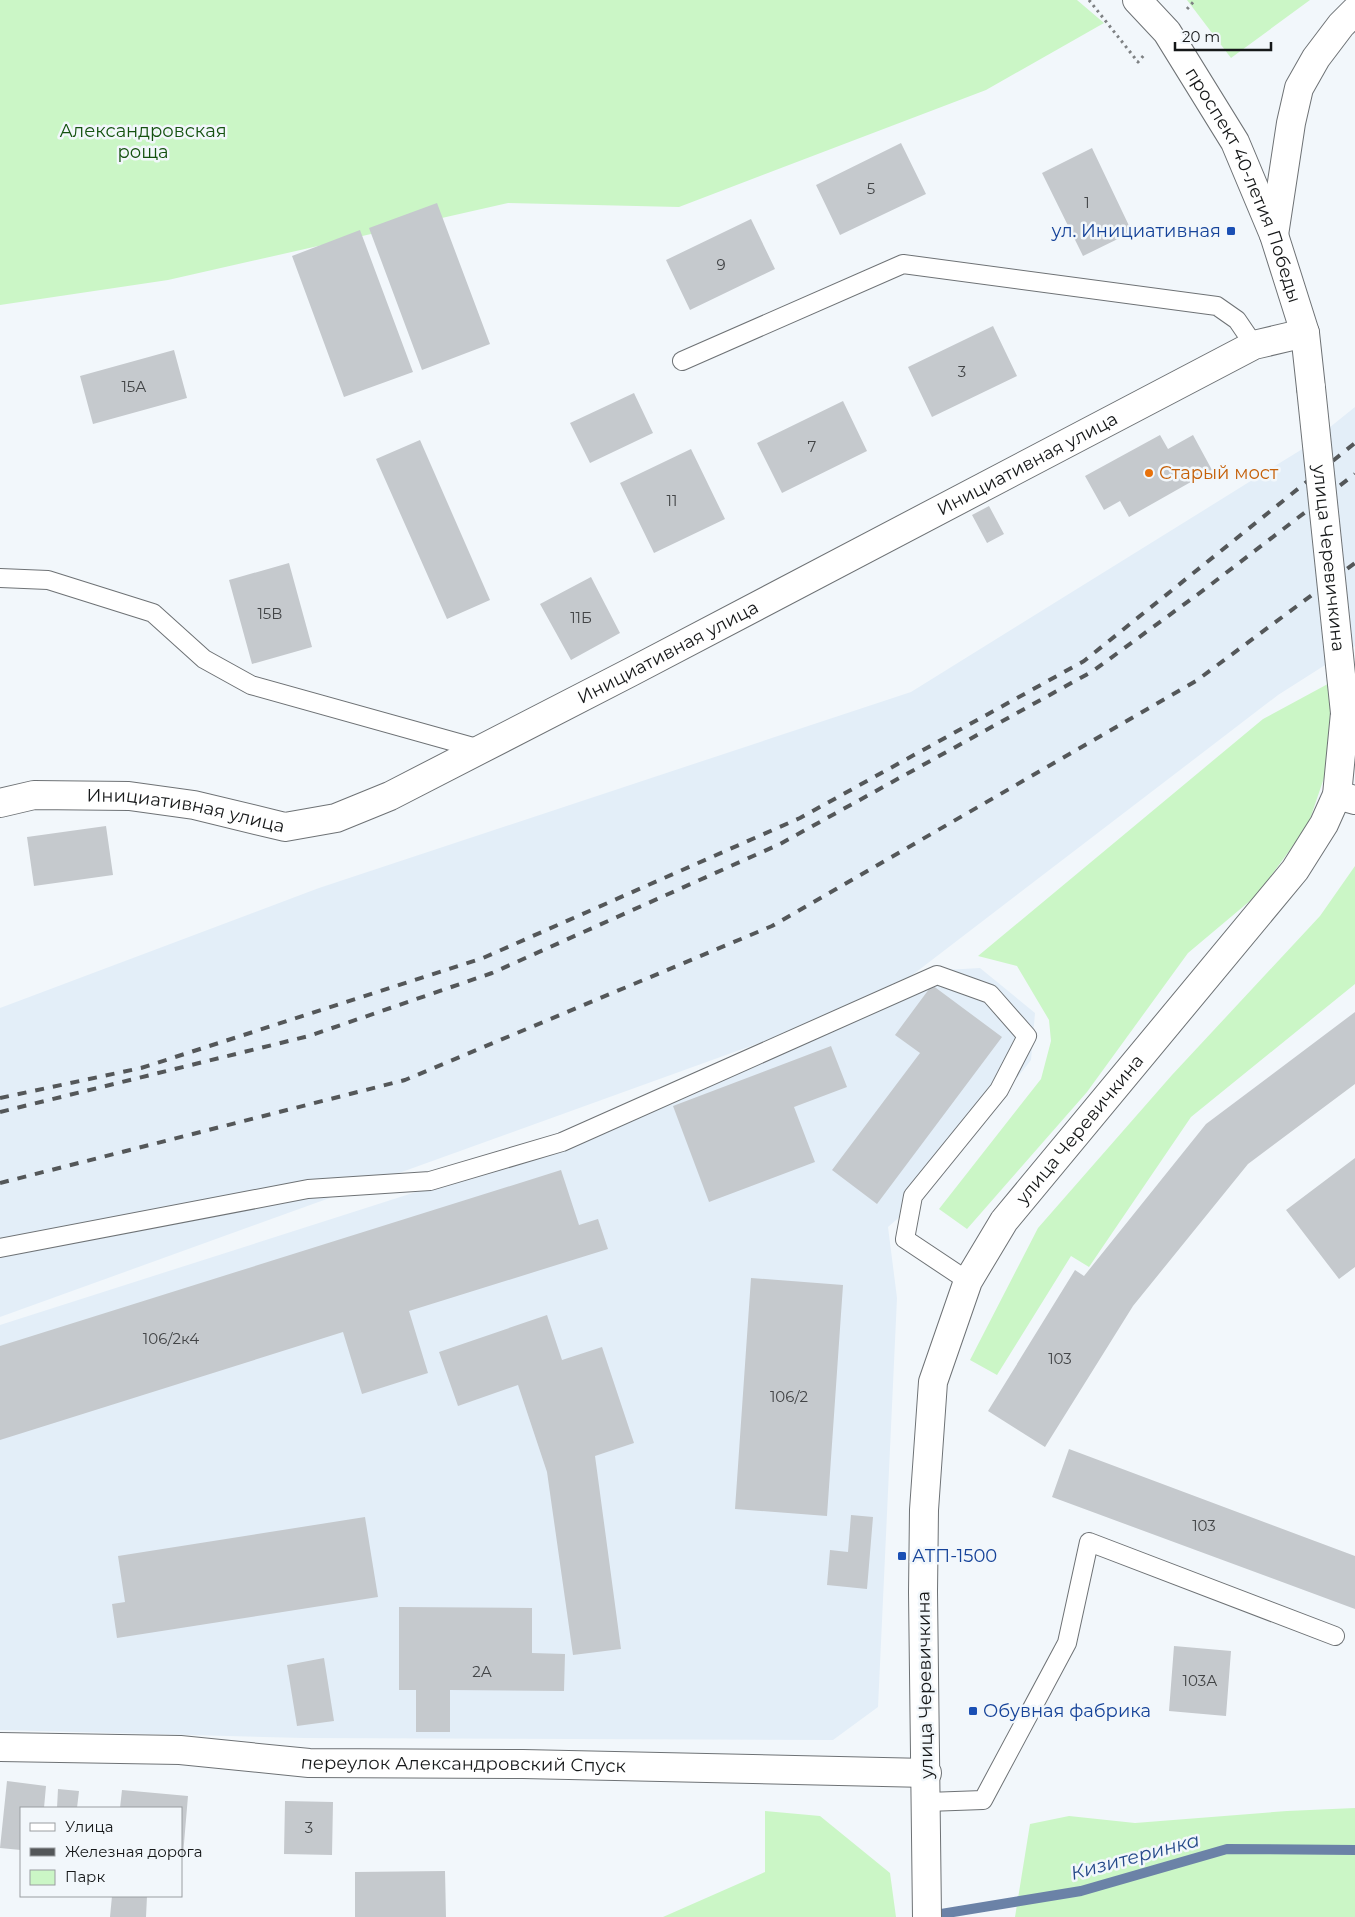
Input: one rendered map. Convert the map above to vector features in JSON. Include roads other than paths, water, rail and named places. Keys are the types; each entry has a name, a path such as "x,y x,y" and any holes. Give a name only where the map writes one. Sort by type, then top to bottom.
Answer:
{"street":[{"name":"проспект 40-летия Победы","path":"1137,0 1167,32 1235,142 1274,235 1305,334 1311,388"},
{"path":"1274,235 1291,122 1299,88 1316,58 1341,25 1355,11"},
{"name":"Инициативная улица","path":"0,803 34,795 129,796 194,805 285,827 336,818 390,796 1254,345 1305,334"},
{"name":"улица Черевичкина","path":"928,1917 923,1592 924,1510 933,1382 968,1281 1004,1222 1295,870 1324,824 1346,797 1345,713 1311,388"},
{"name":"переулок Александровский Спуск","path":"0,1747 180,1750 309,1763 533,1764 927,1773"}],"lane":[{"path":"682,361 903,264 1217,306 1237,320 1254,345"},
{"path":"0,578 48,580 154,613 204,659 251,685 480,749"},
{"path":"0,1248 308,1190 430,1181 562,1142 937,975 990,994 1027,1036 999,1090 913,1196 905,1239 968,1281"},
{"path":"927,1802 984,1800 1067,1642 1089,1542 1335,1636"}],"waterway":[{"name":"Кизитеринка","path":"929,1916 1081,1891 1227,1849 1355,1850"}],"railway":[{"path":"0,1098 141,1068 483,958 800,818 1084,661 1355,443"},
{"path":"0,1112 309,1036 492,973 780,844 1093,671 1205,589 1355,474"},
{"path":"0,1183 405,1080 772,926 1196,681 1355,563"}],"place":[{"name":"ул. Инициативная","path":"1231,231"},
{"name":"Старый мост","path":"1149,473"},
{"name":"АТП-1500","path":"902,1556"},
{"name":"Обувная фабрика","path":"973,1711"}],"park label":[{"name":"Александровская роща","path":"143,141"}]}
